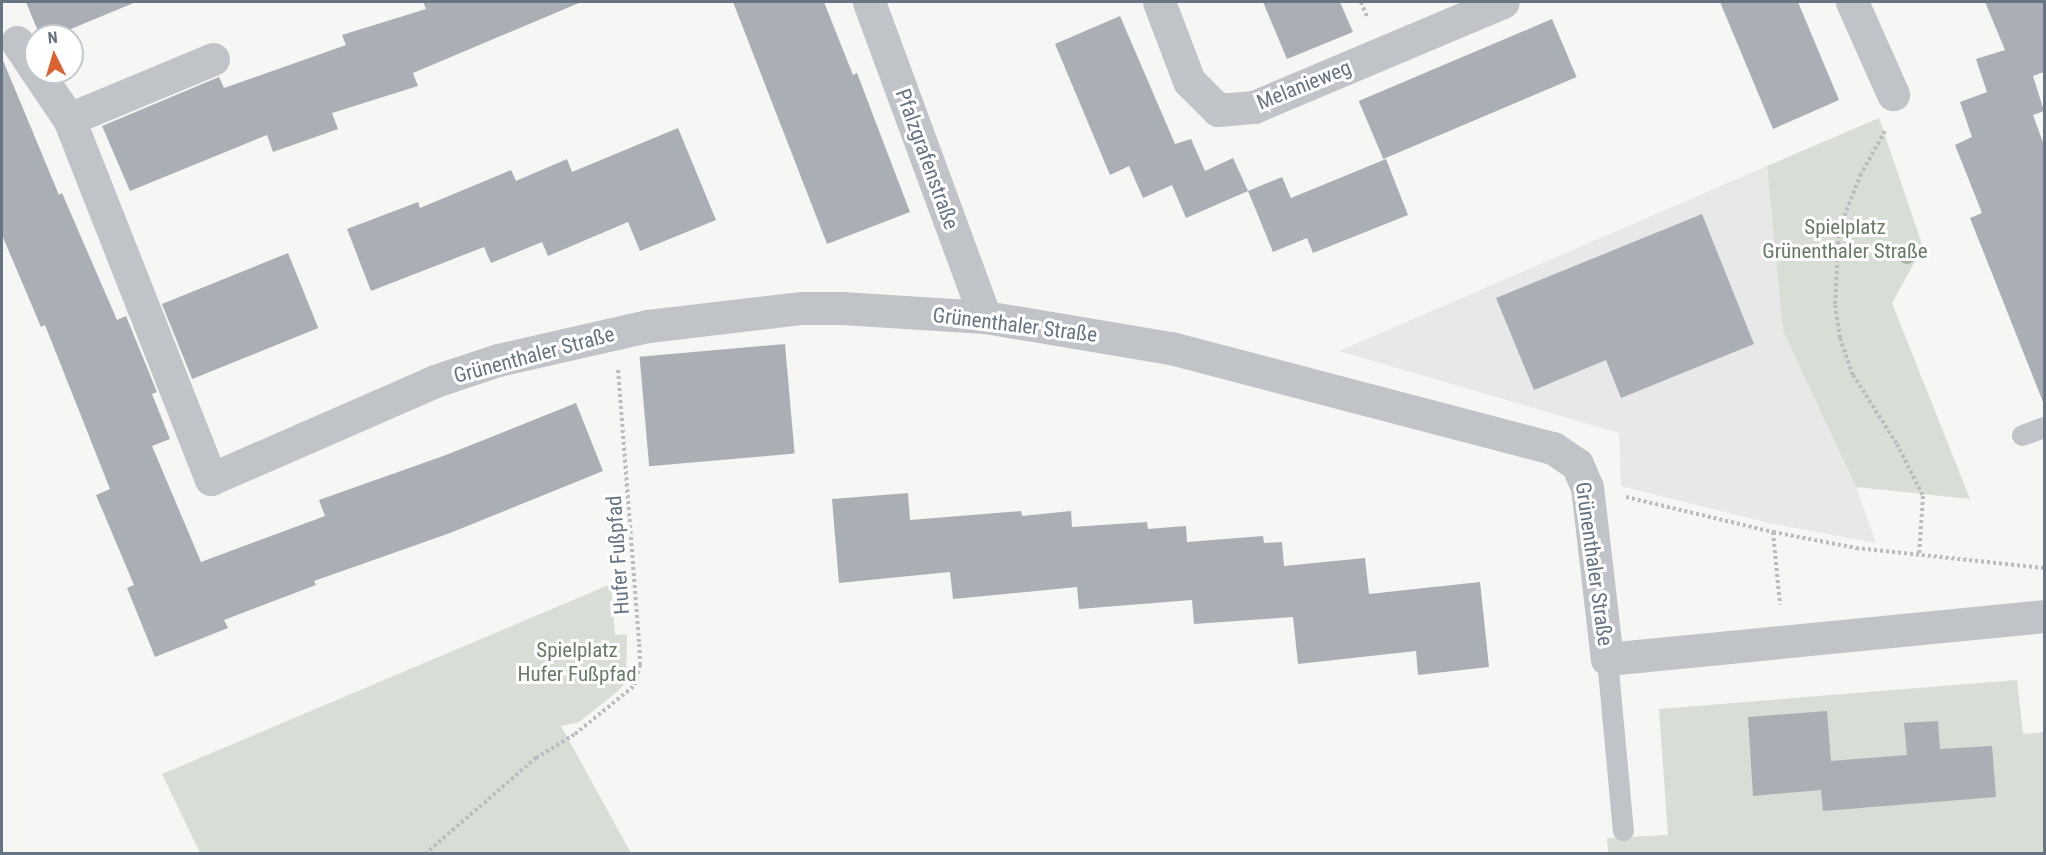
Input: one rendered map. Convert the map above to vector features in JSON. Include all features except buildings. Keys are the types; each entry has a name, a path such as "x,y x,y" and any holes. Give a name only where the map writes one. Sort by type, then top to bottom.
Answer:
{"street":[{"name":"Pfalzgrafenstraße","path":"869,2 985,317"},
{"name":"Melanieweg","path":"1159,2 1189,81 1218,110 1254,107 1503,2"},
{"path":"1852,2 1893,94"},
{"name":"Grünenthaler Straße","path":"17,42 24,52"},
{"path":"69,119 213,59"},
{"name":"Grünenthaler Straße","path":"46,84 69,119 212,479 435,381 498,360 648,326 802,308 842,308 985,317 1172,348 1553,448 1577,464 1587,487 1607,659 2044,616"}],"lane":[{"path":"2022,435 2044,427"},
{"path":"1607,659 1623,830"}],"path":[{"path":"1893,94 1895,112 1861,174 1839,229 1835,305 1840,338 1853,375 1897,444 1923,496 1919,556"},
{"name":"Hufer Fußpfad","path":"425,854 536,758 575,735 635,685 640,665 639,642 615,333"},
{"path":"1587,487 1773,532 1856,548 2044,568"},
{"path":"1773,532 1784,642"}],"shaded area":[{"path":"1767,166 1783,331 1856,487 1876,543 1769,523 1621,486 1619,433 1339,351"}],"green space":[{"name":"Spielplatz Grünenthaler Straße","path":"1879,118 1923,247 1892,303 1970,499 1856,487 1783,331 1767,166"},
{"name":"Spielplatz Hufer Fußpfad","path":"611,584 615,635 627,634 626,682 579,722 561,726 631,853 200,853 162,774"},
{"path":"2017,680 2023,734 2044,732 2044,853 1608,854 1607,838 1668,835 1659,709"}]}
